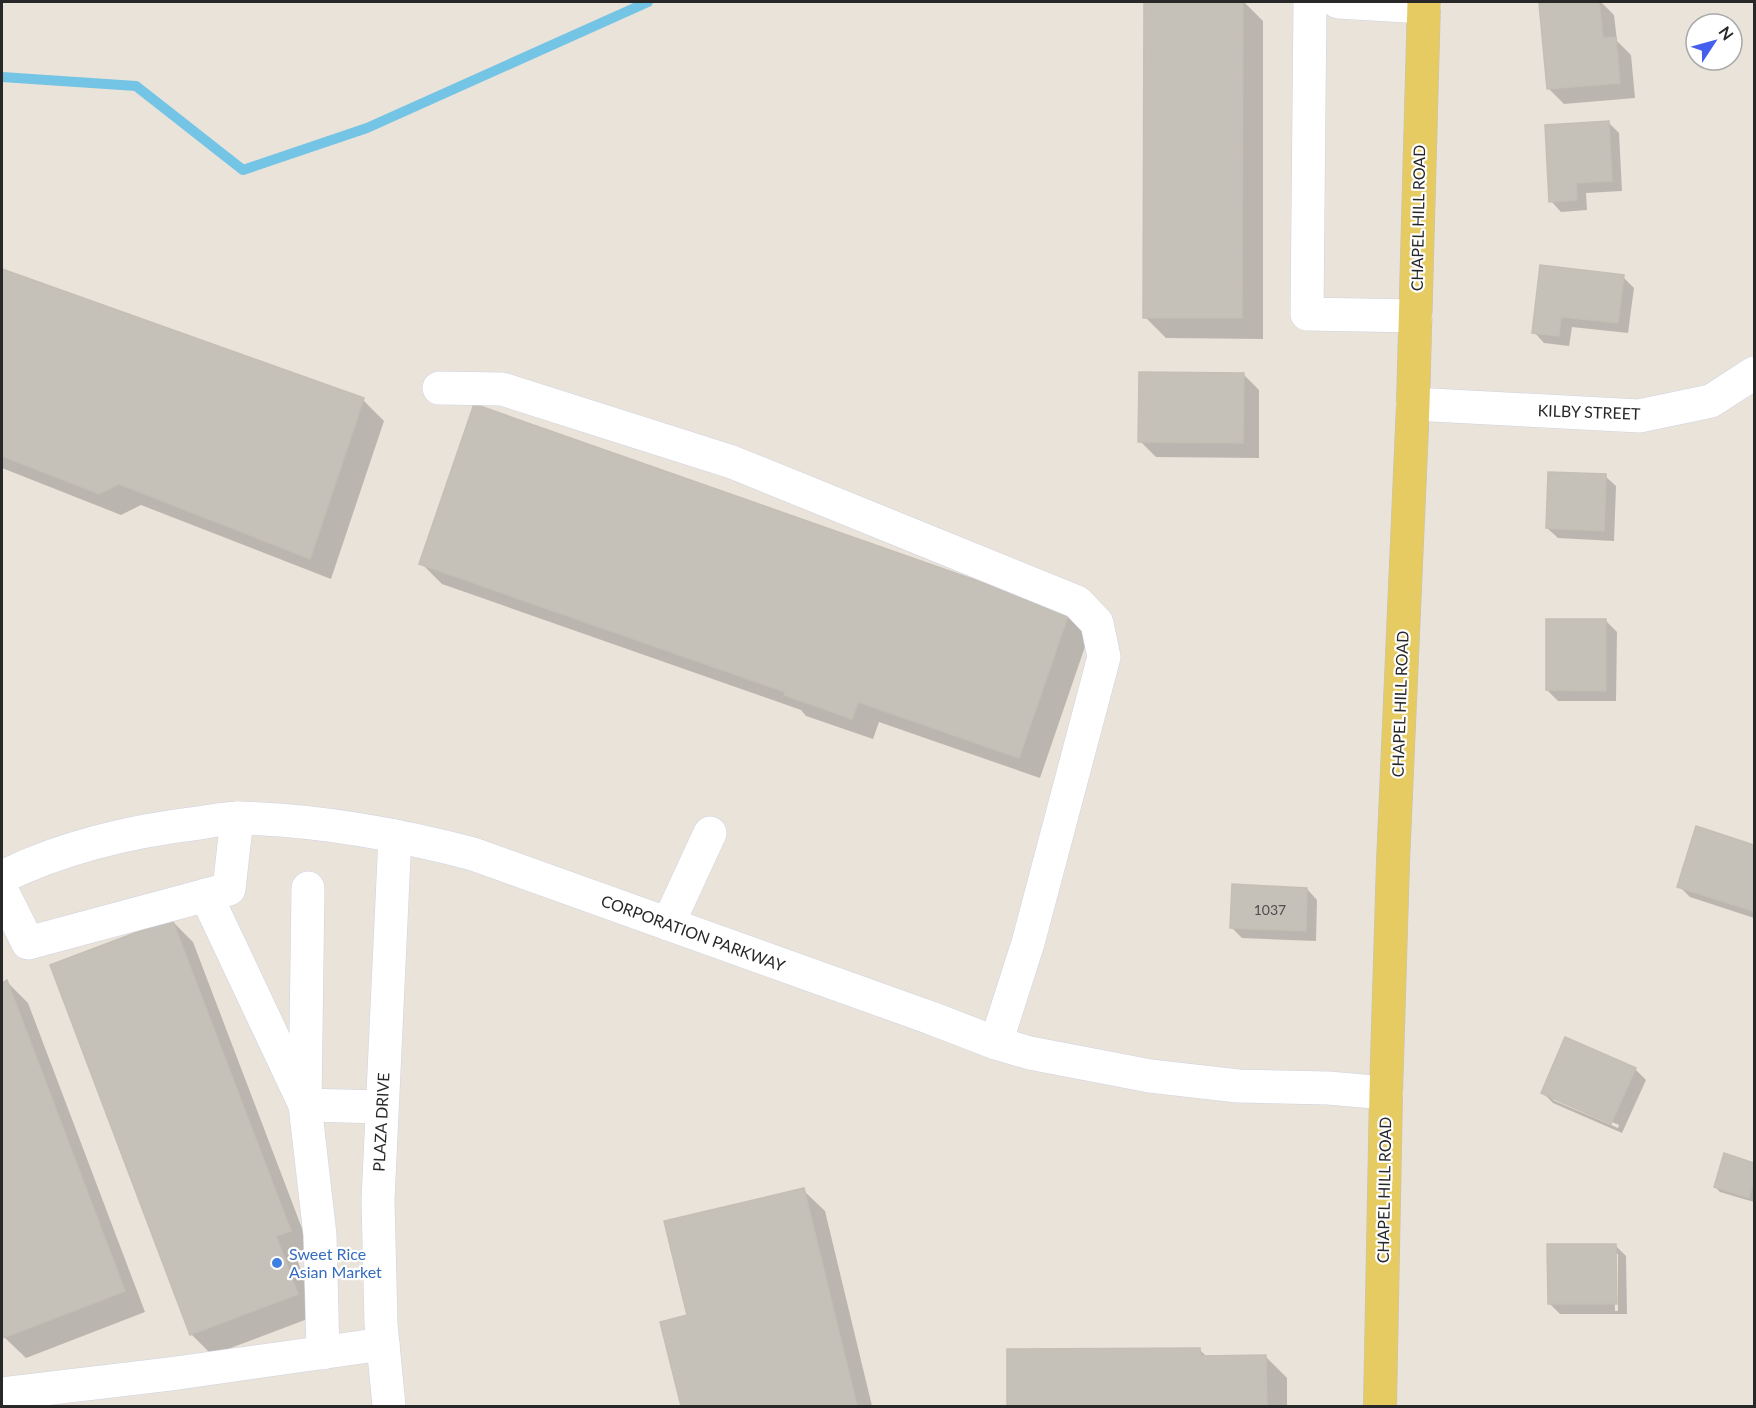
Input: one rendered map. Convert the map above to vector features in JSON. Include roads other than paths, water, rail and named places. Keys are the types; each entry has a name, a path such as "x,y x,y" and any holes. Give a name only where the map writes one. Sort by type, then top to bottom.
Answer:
{"main road":[{"name":"CHAPEL HILL ROAD","path":"1380,1407 1393,862 1413,404 1424,4"}],"street":[{"path":"1310,2 1307,314 1416,316"},
{"path":"1338,2 1424,4"},
{"name":"KILBY STREET","path":"1413,404 1639,416 1711,401 1755,373"},
{"path":"438,388 502,389 732,462 1077,602 1098,623 1104,657 1028,943 996,1043"},
{"path":"2,891 27,943 229,889 237,818"},
{"name":"CORPORATION PARKWAY","path":"2,877 18,869 89,844 162,827 237,818 335,824 419,840 473,854 996,1043 1030,1053 1150,1076 1238,1086 1328,1088 1386,1093"},
{"path":"668,924 710,834"},
{"name":"PLAZA DRIVE","path":"389,1407 383,1344 378,1200 395,836"},
{"path":"308,888 305,1105 320,1235 322,1353"},
{"path":"206,896 305,1105"},
{"path":"305,1105 382,1107"},
{"path":"2,1394 170,1374 383,1344"}],"waterway":[{"path":"2,77 136,86 243,170 367,128 648,2"}],"place":[{"name":"Sweet Rice Asian Market","path":"277,1263"}]}
